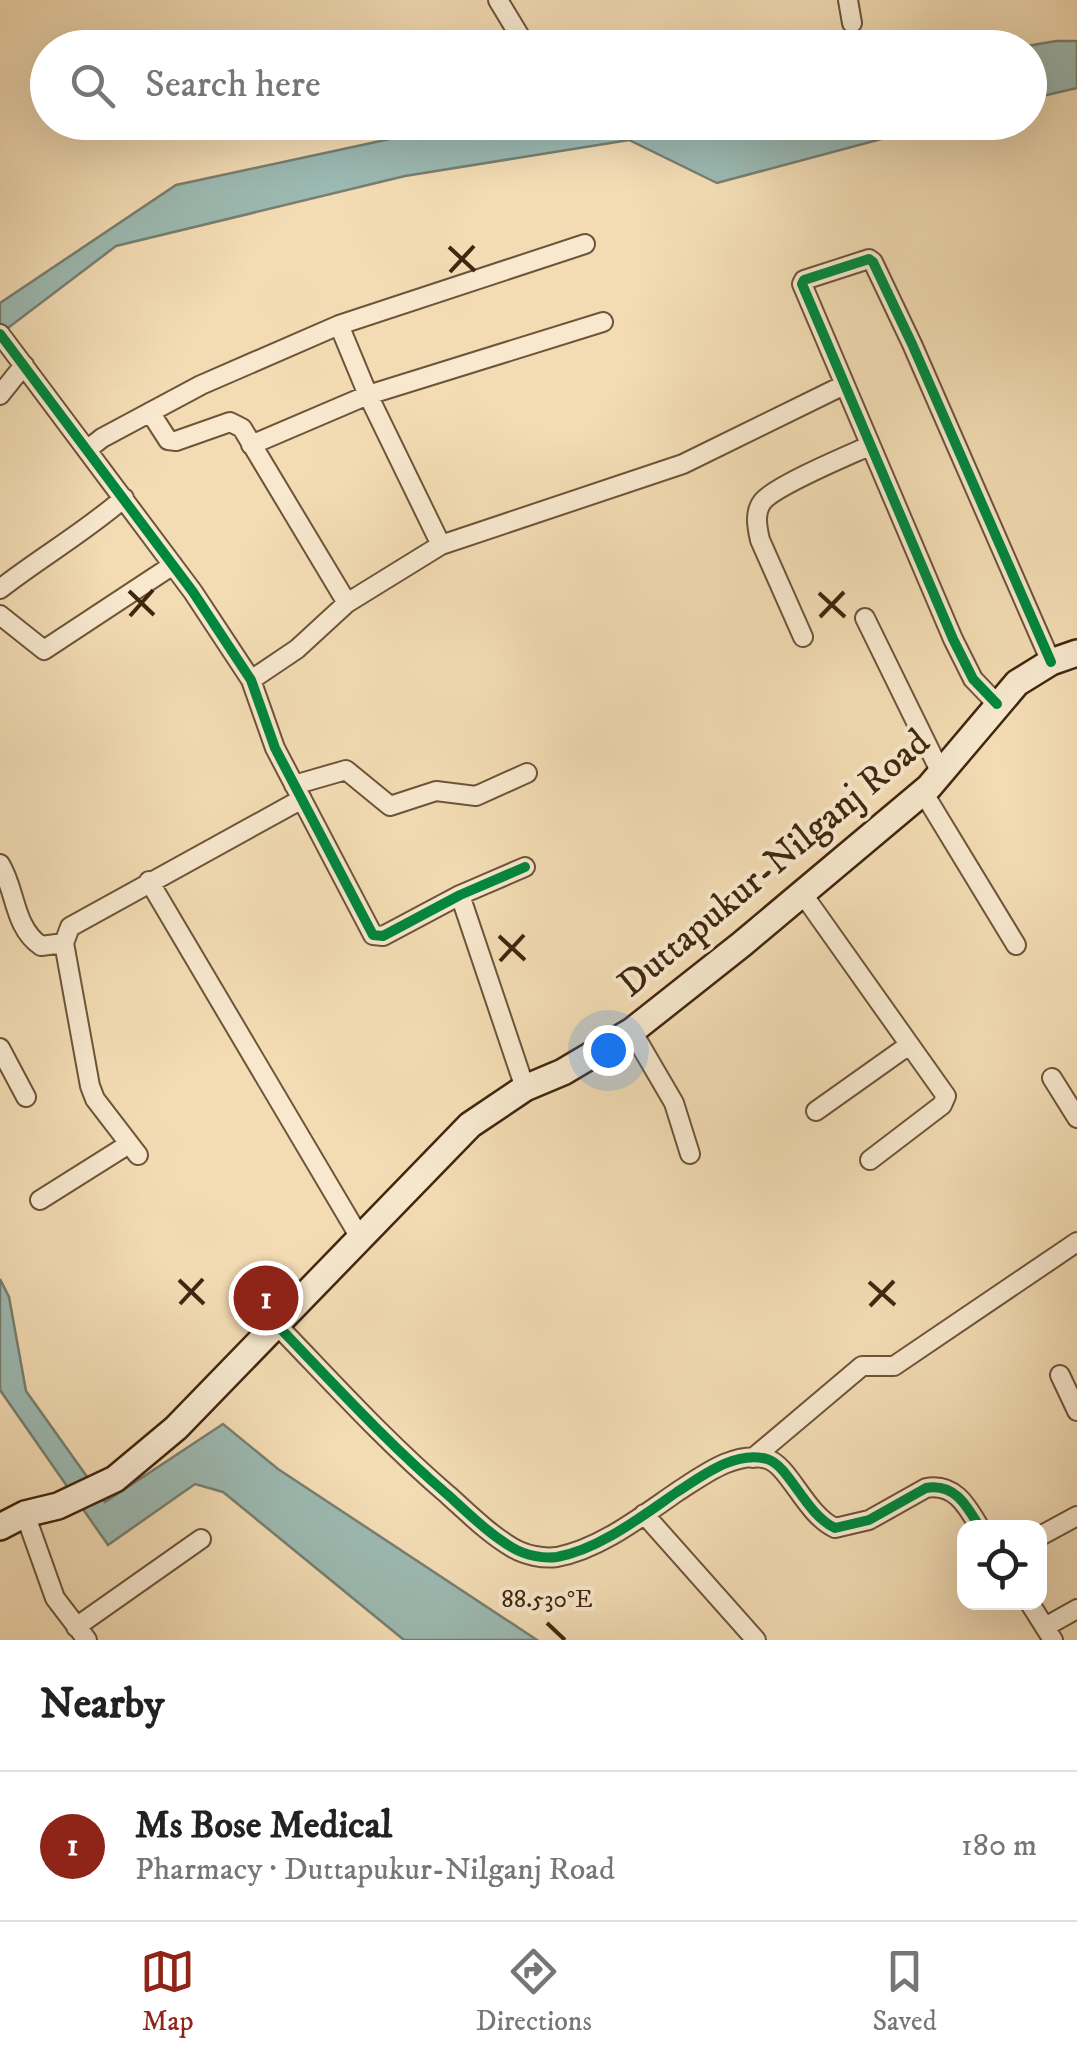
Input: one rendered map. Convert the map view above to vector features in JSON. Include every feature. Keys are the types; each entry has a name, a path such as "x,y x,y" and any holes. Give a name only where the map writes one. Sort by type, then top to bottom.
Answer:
{"main road":[{"name":"Duttapukur-Nilganj Road","path":"0,1527 115,1480 176,1428 470,1125 525,1088 563,1072 632,1031 922,792 1017,684 1051,662 1077,653"}],"street":[{"path":"498,0 516,30"},
{"path":"848,0 852,23"},
{"path":"88,449 200,385 339,325 585,244"},
{"path":"997,704 965,665 802,282 869,259 912,344 1051,662"},
{"path":"251,445 368,395 603,322"},
{"path":"339,325 368,395 441,545"},
{"path":"0,334 173,565 251,680 275,748 373,935 383,936 525,868"},
{"path":"0,395 24,366"},
{"path":"251,680 298,649 347,604 441,545 682,464 844,385"},
{"path":"150,412 168,440 176,441 230,422 242,428 347,604"},
{"path":"803,636 760,540 756,524 759,510 764,500 776,493 869,446"},
{"path":"0,589 53,548 90,528 124,498"},
{"path":"0,615 44,650 173,565"},
{"path":"865,618 941,773"},
{"path":"40,1200 134,1149 96,1099 86,1074 64,944 70,927 298,792 346,770 390,806 436,791 476,796 528,773"},
{"path":"922,792 1016,945"},
{"path":"0,864 30,938 40,946 64,944"},
{"path":"149,881 359,1236"},
{"path":"802,894 947,1098 870,1160"},
{"path":"460,896 525,1088"},
{"path":"632,1031 674,1103 690,1154"},
{"path":"816,1112 908,1045"},
{"path":"0,1048 26,1097"},
{"path":"1052,1078 1077,1118"},
{"path":"753,1458 862,1366 894,1366 1077,1242"},
{"path":"276,1324 406,1459 515,1550 556,1557 601,1540 718,1466 753,1458 770,1459 780,1467 806,1504 835,1528 869,1520 935,1486 946,1488 964,1501 975,1520"},
{"path":"1060,1375 1077,1411"},
{"path":"25,1514 46,1581 82,1633 201,1539"},
{"path":"644,1514 756,1640"},
{"path":"1047,1532 1077,1516"},
{"path":"1034,1610 1049,1633 1077,1609"}],"water":[{"path":"1077,41 1077,88 1047,95 1047,43"},
{"path":"385,140 629,140 405,176 116,246 0,334 0,303 176,185"},
{"path":"629,140 878,140 717,183"},
{"path":"0,1279 9,1297 26,1391 105,1502 223,1424 278,1469 537,1640 404,1640 223,1492 195,1484 108,1545 0,1390"}],"cycle path":[{"path":"997,704 973,679 953,639 802,284 804,280 869,259 873,262 1051,662"},
{"path":"0,334 193,592 251,680 275,748 373,935 383,936 460,895 525,867"},
{"path":"276,1324 425,1475 496,1536 529,1554 557,1557 589,1547 708,1472 731,1461 755,1457 767,1459 783,1470 815,1512 835,1528 869,1520 926,1488 936,1487 959,1498 975,1520"}],"place":[{"name":"Ms Bose Medical","path":"266,1298"}]}
